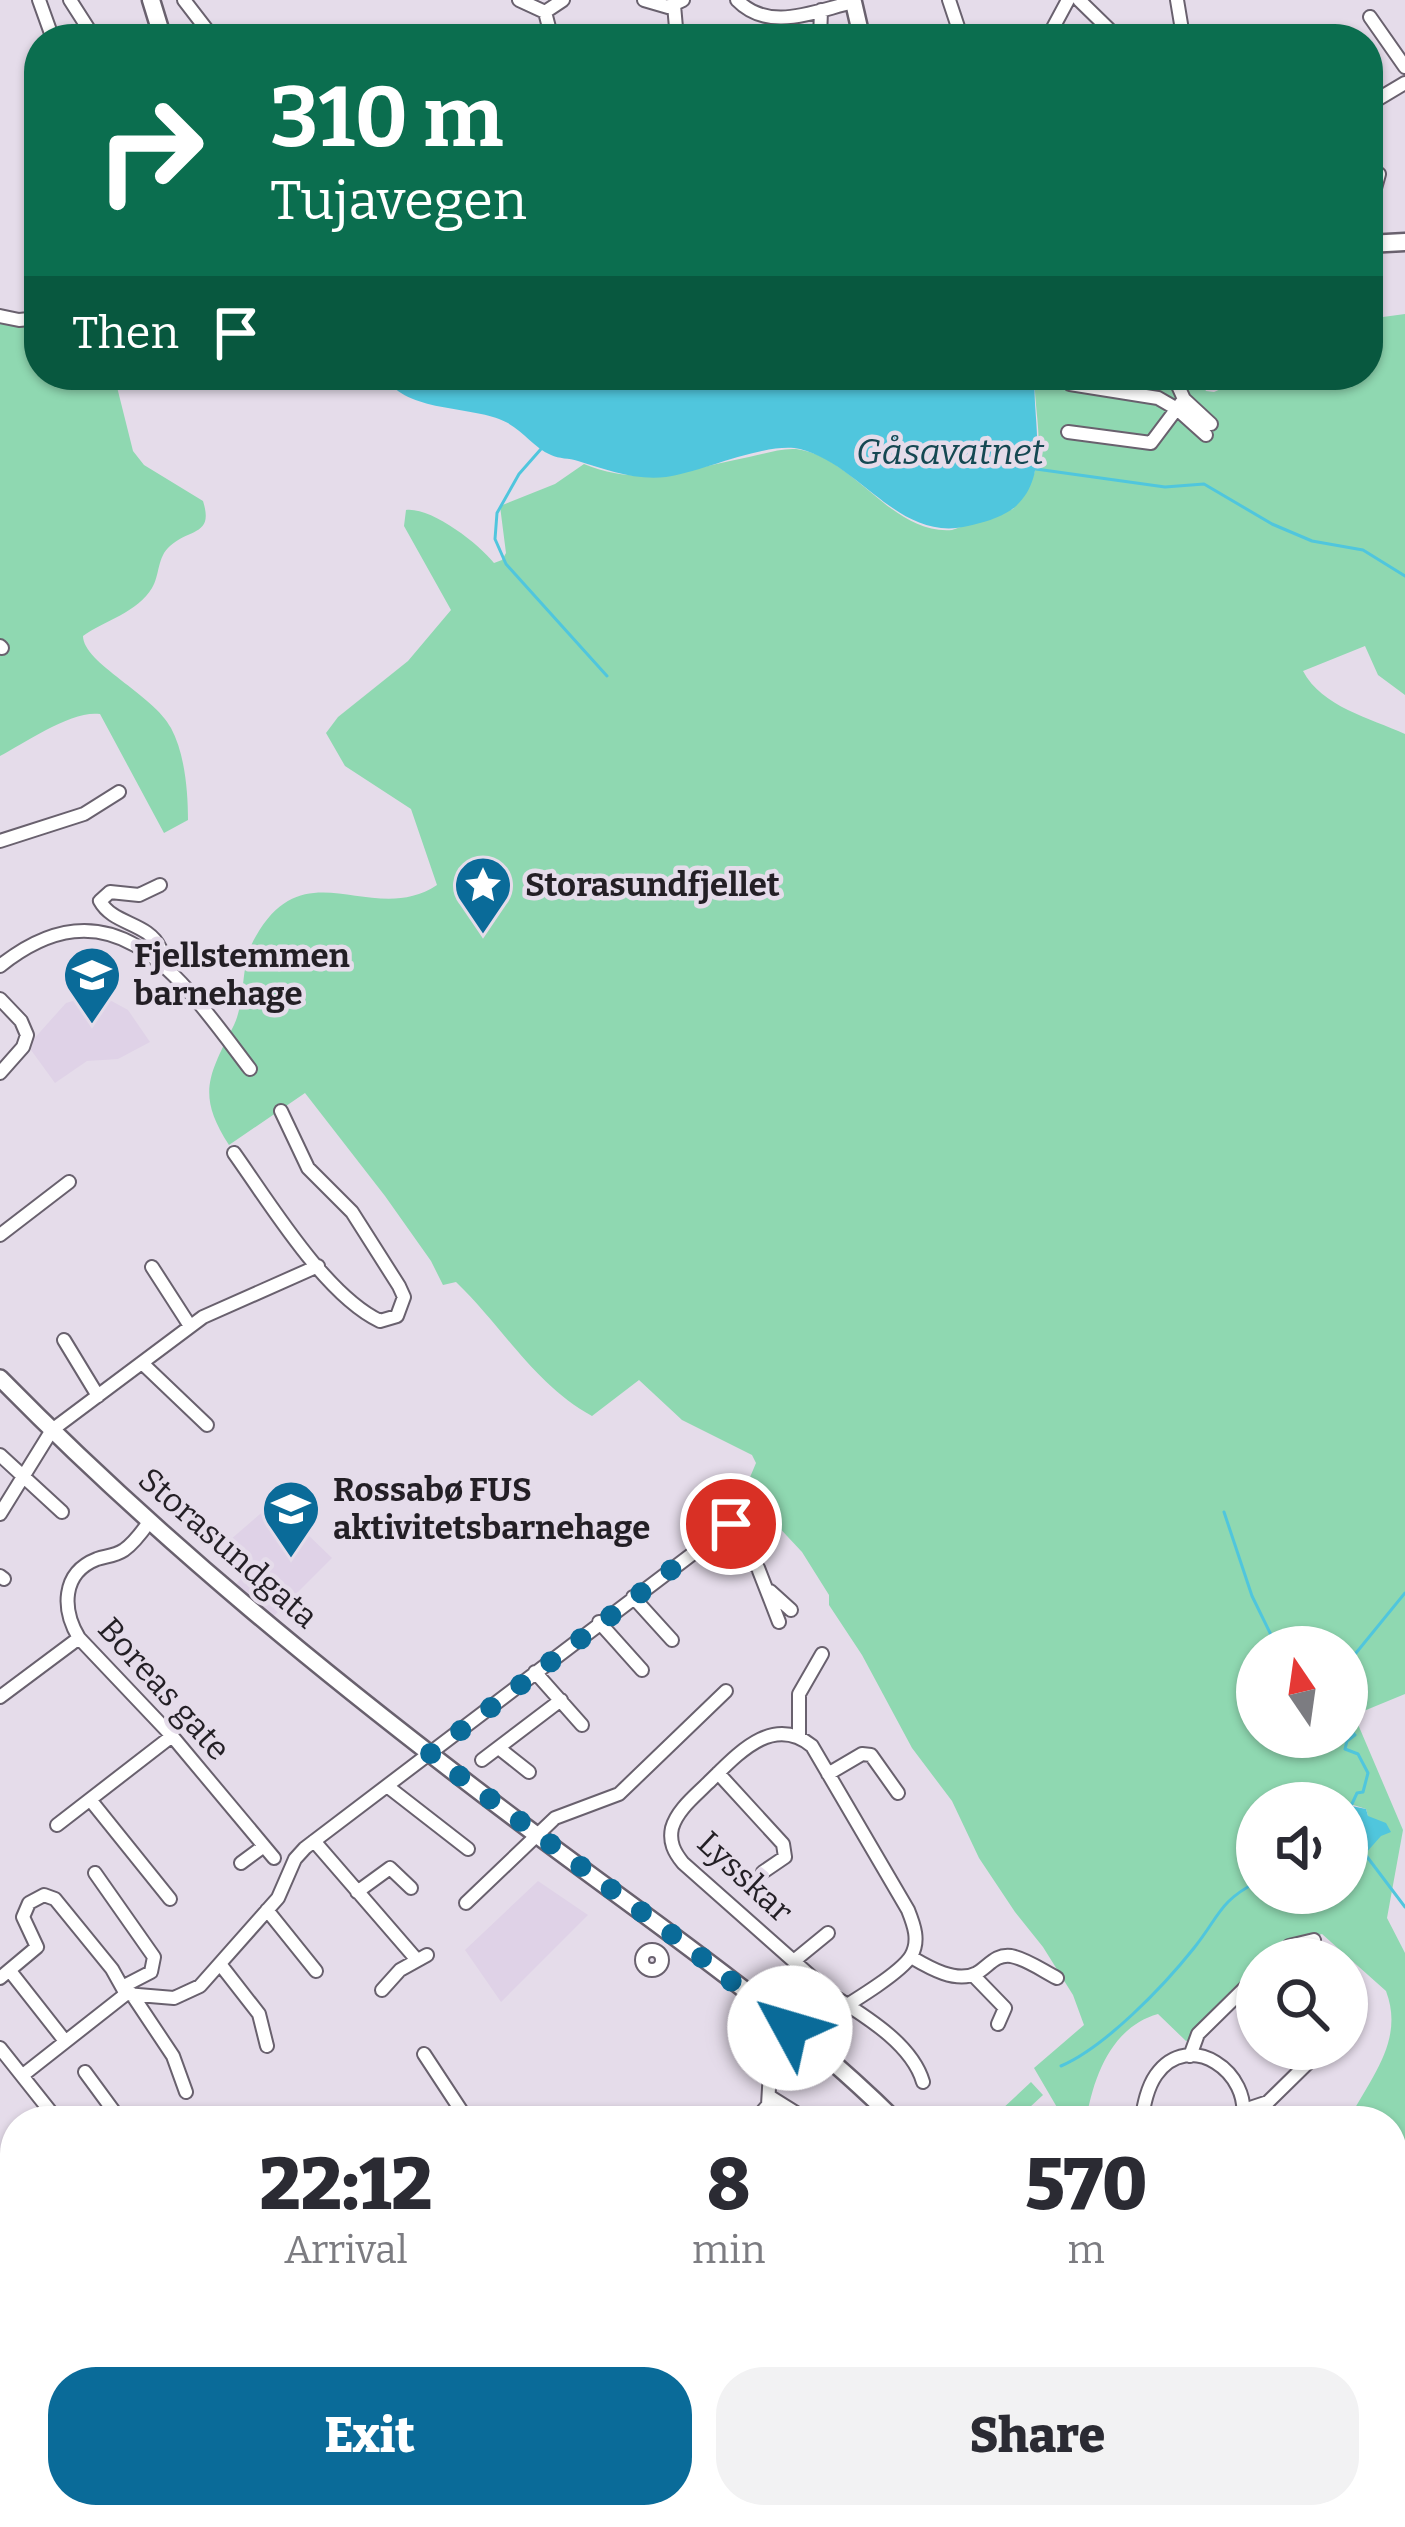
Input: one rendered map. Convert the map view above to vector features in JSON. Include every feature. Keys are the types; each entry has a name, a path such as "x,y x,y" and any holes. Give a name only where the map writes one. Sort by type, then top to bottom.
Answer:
{"street":[{"path":"184,0 202,24"},
{"path":"519,0 545,12"},
{"path":"545,12 563,0"},
{"path":"644,0 656,6 678,2"},
{"path":"736,0 769,18 854,1"},
{"path":"1078,0 1104,24"},
{"path":"821,10 821,24"},
{"path":"545,12 548,24"},
{"path":"1370,16 1375,24"},
{"path":"1383,35 1405,68"},
{"path":"1108,390 1181,404 1209,430"},
{"path":"1068,432 1146,444 1156,440 1181,404 1178,390"},
{"path":"0,842 84,814 119,792"},
{"path":"155,956 160,948 153,935 108,912 100,901 110,892 139,895 160,885"},
{"path":"0,966 32,944 80,932 110,934 155,956 186,985 250,1069"},
{"path":"0,999 21,1021 26,1035 0,1073"},
{"path":"234,1153 318,1266 368,1315 389,1321 403,1307 399,1286 352,1212 308,1168 281,1111"},
{"path":"0,1235 69,1182"},
{"path":"0,1514 52,1430 190,1326 227,1304 318,1266"},
{"path":"152,1267 190,1326"},
{"path":"64,1340 98,1396"},
{"path":"142,1363 207,1425"},
{"name":"Storasundgata","path":"0,1378 149,1522 302,1653 686,1945 879,2106"},
{"path":"0,1455 62,1512"},
{"path":"127,1991 174,1999 200,1986 283,1891 299,1854 741,1517"},
{"name":"Boreas gate","path":"149,1522 122,1551 89,1563 70,1584 67,1610 79,1639 172,1736 274,1858"},
{"path":"723,1529 750,1558 779,1622"},
{"path":"768,1590 791,1610"},
{"path":"632,1597 672,1640"},
{"path":"599,1622 642,1670"},
{"path":"2,1692 79,1639"},
{"path":"767,2106 771,2054 911,1957 915,1931 908,1910 812,1746 799,1737 799,1694 822,1654"},
{"path":"535,1672 582,1725"},
{"path":"466,1903 563,1814 619,1794 726,1691"},
{"path":"482,1760 560,1700"},
{"name":"Lysskar","path":"799,1737 778,1734 755,1740 676,1818 672,1846 683,1862 916,2061 922,2082"},
{"path":"57,1825 172,1736"},
{"path":"500,1749 529,1772"},
{"path":"828,1774 862,1754 872,1755 898,1793"},
{"name":"Lysskar","path":"718,1773 783,1844 785,1857 763,1872"},
{"path":"387,1786 468,1849"},
{"path":"92,1802 170,1898"},
{"path":"314,1841 419,1957 382,1990"},
{"path":"241,1863 264,1846"},
{"path":"357,1892 390,1868 411,1888"},
{"path":"22,2075 151,1972 154,1958 95,1874"},
{"path":"64,2041 5,1974 37,1948 23,1918 29,1904 44,1895 55,1899 127,1991 173,2056 186,2092"},
{"path":"268,1910 316,1971"},
{"name":"Lysskar","path":"795,1960 828,1933"},
{"path":"973,1975 995,1958 1009,1955 1057,1978"},
{"path":"911,1957 942,1972 973,1975 1004,2008 998,2024"},
{"path":"220,1964 259,2014 267,2046"},
{"path":"1190,2056 1198,2034 1236,1997"},
{"path":"0,2048 46,2106"},
{"path":"424,2054 459,2106"},
{"path":"1145,2106 1154,2077 1174,2060 1190,2056 1208,2057 1232,2075 1247,2106"},
{"path":"1263,2106 1301,2070"},
{"path":"85,2072 110,2106"},
{"path":"769,2096 785,2106"}],"shaded area":[{"name":"Fjellstemmen barnehage","path":"106,998 128,1010 150,1042 118,1059 87,1061 55,1083 31,1050 32,1041 66,1003"},
{"name":"Rossabø FUS aktivitetsbarnehage","path":"274,1502 332,1558 270,1620 233,1588 255,1562 230,1540"},
{"path":"538,1881 588,1915 501,2002 465,1950"}],"green space":[{"path":"24,313 24,390 118,390 133,451 144,465 203,501 203,526 166,550 146,596 83,636 94,657 150,704 176,738 185,773 188,820 164,833 100,714 63,722 0,756 0,314"},
{"path":"1405,314 1405,695 1378,675 1365,646 1303,671 1334,703 1405,734 1405,1694 1368,1709 1368,1626 1236,1626 1236,1758 1368,1758 1368,1748 1403,1830 1387,1918 1405,1953 1405,2106 1357,2106 1388,2043 1391,2009 1386,1991 1368,1975 1368,1938 1322,1934 1236,1938 1236,2003 1206,2035 1186,2041 1158,2014 1142,2021 1107,2056 1090,2106 1056,2106 1034,2068 1084,2025 1073,1995 979,1858 952,1801 912,1748 802,1552 773,1521 748,1482 756,1463 752,1455 682,1420 639,1380 592,1416 571,1403 456,1282 443,1285 385,1196 305,1093 229,1145 209,1098 213,1071 238,1014 251,947 275,910 296,897 318,893 388,899 413,896 437,885 411,809 345,766 326,733 338,717 408,661 451,610 404,526 406,510 441,520 494,563 506,553 500,506 555,484 584,464 647,476 796,449 836,465 910,520 952,530 1013,509 1030,483 1039,450 1036,390 1383,390 1383,317"},
{"path":"1031,2082 1043,2095 1031,2106 1005,2106"}],"water":[{"name":"Gåsavatnet","path":"398,390 1035,390 1036,465 1024,497 1011,510 968,526 944,528 901,513 843,470 800,449 770,449 666,477 632,476 554,456 507,422"},
{"path":"1368,1816 1386,1823 1391,1832 1368,1851"}],"waterway":[{"path":"541,449 519,474 497,513 495,539 506,564 607,676"},
{"path":"1036,469 1165,487 1204,484 1272,524 1312,541 1363,550 1405,576"},
{"path":"1224,1512 1267,1626"},
{"path":"1368,1638 1405,1593"},
{"path":"1360,1758 1368,1773 1366,1782"},
{"path":"1368,1858 1405,1907"},
{"path":"1061,2066 1096,2045 1132,2014 1236,1896"}],"place":[{"name":"Storasundfjellet","path":"483,936"},
{"name":"Fjellstemmen barnehage","path":"92,1026"},
{"name":"Rossabø FUS aktivitetsbarnehage","path":"291,1560"}],"route":[{"path":"731,1524 430,1754 790,2028"}]}
